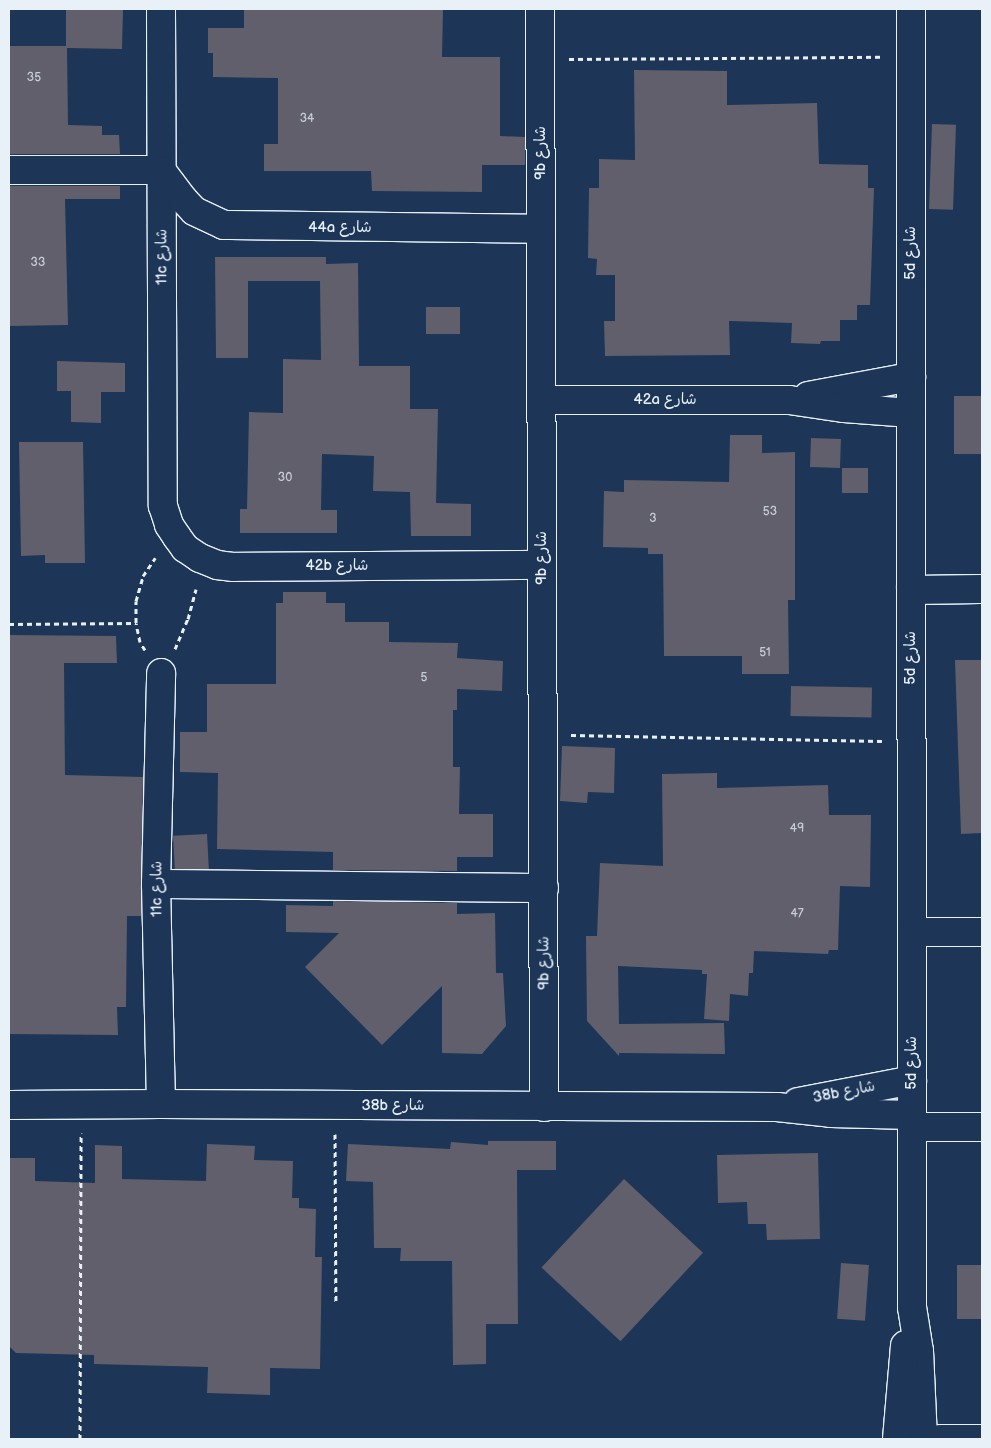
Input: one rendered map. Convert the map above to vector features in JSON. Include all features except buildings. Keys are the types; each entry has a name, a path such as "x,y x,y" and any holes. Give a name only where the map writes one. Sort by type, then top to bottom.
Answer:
{"street":[{"name":"11c شارع","path":"161,9 163,506"},
{"name":"9b شارع","path":"540,9 544,1108"},
{"name":"5d شارع","path":"897,1439 902,1370 912,1307 911,9"},
{"path":"9,170 161,170"},
{"name":"44a شارع","path":"161,170 182,199 194,211 224,225 541,229"},
{"name":"42a شارع","path":"789,400 911,377"},
{"name":"42a شارع","path":"542,400 789,400 844,408 911,413"},
{"name":"42b شارع","path":"163,506 169,525 185,548 200,558 217,565 234,567 542,565"},
{"path":"911,590 982,589"},
{"name":"11c شارع","path":"161,673 156,884 161,1104"},
{"path":"156,884 544,888"},
{"path":"912,932 982,932"},
{"name":"38b شارع","path":"777,1107 831,1094 912,1080"},
{"name":"38b شارع","path":"9,1105 161,1104 544,1108 777,1107 982,1127"},
{"name":"5d شارع","path":"912,1307 919,1351 923,1439"},
{"path":"940,1439 982,1439"}],"path":[{"path":"541,60 911,56"},
{"path":"177,538 157,554 143,576 136,602 136,623 140,642 161,673 188,619 196,589 200,558"},
{"path":"9,624 136,623"},
{"path":"543,734 912,742"},
{"path":"80,1439 81,1104"},
{"path":"335,1106 336,1303"}]}
